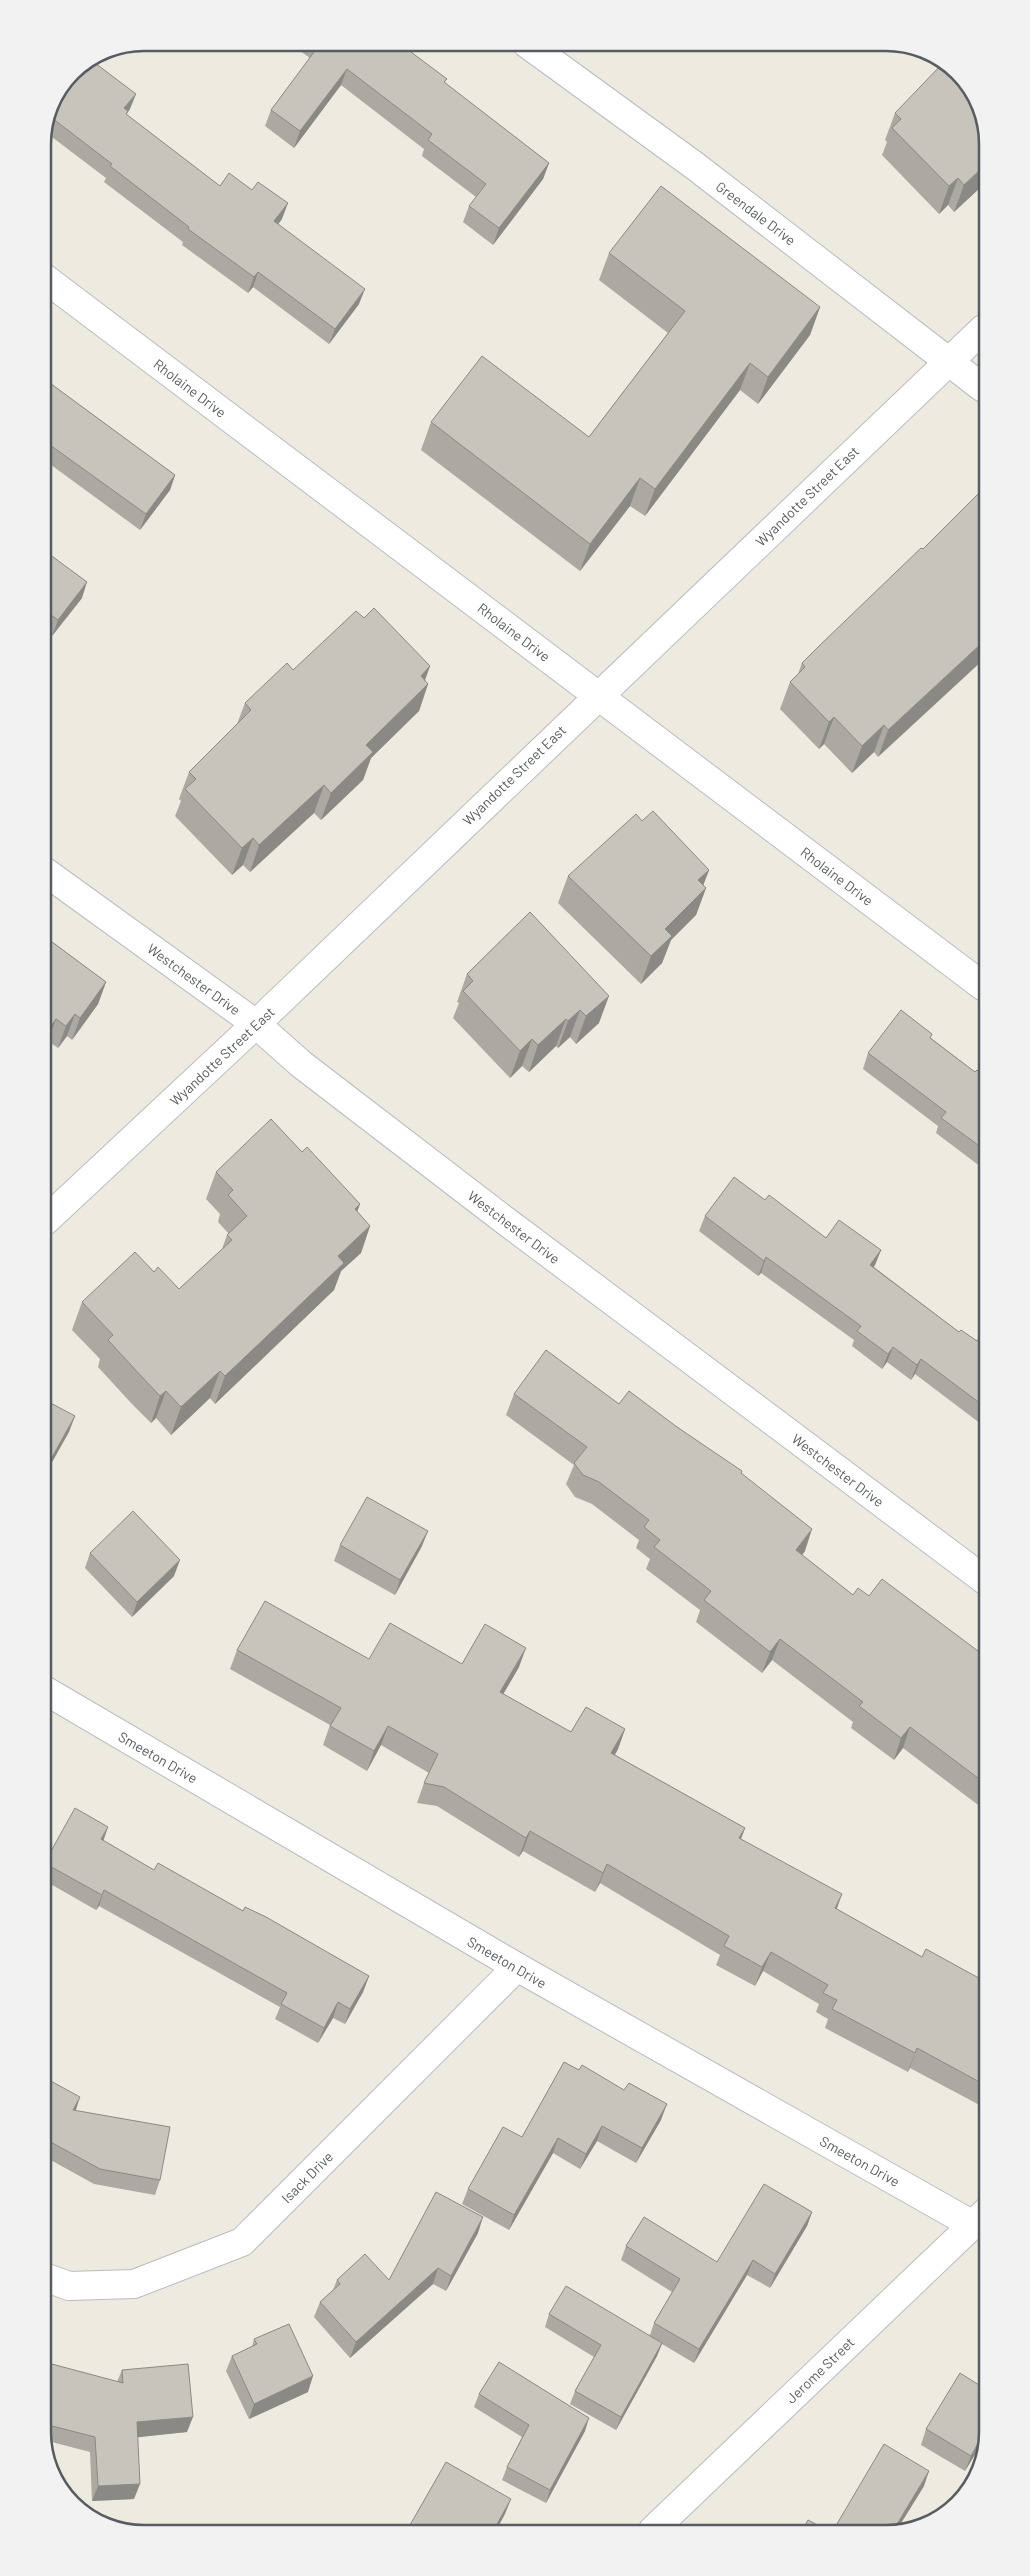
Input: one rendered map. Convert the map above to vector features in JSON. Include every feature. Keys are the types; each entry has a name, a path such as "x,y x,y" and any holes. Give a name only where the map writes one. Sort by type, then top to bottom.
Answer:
{"street":[{"name":"Greendale Drive","path":"537,51 695,166 979,385"},
{"name":"Rholaine Drive","path":"51,283 979,983"},
{"name":"Wyandotte Street East","path":"51,1215 256,1024 979,333"},
{"name":"Westchester Drive","path":"51,876 256,1024 301,1064 503,1219 979,1576"},
{"name":"Smeeton Drive","path":"51,1694 517,1968 979,2217"},
{"name":"Isack Drive","path":"51,2279 69,2286 134,2284 242,2242 517,1968"},
{"name":"Jerome Street","path":"658,2525 979,2219"}],"building":[{"path":"315,51 410,51 447,79 444,82 549,163 499,228 469,206 486,184 428,140 432,134 347,69 300,131 271,110"},
{"path":"97,64 136,94 124,108 128,111 126,114 220,186 229,173 252,190 258,182 288,203 274,221 365,289 335,329 258,272 254,277 188,229 189,227 110,166 112,164 55,120 67,92 78,78"},
{"path":"938,68 942,70 963,92 974,114 978,132 979,171 964,185 958,178 949,186 892,128 901,119 895,113"},
{"path":"661,186 820,307 768,377 750,363 655,489 640,478 590,544 431,422 482,356 589,437 685,311 609,253"},
{"path":"51,384 175,475 146,514 51,446"},
{"path":"979,493 979,646 888,730 884,725 862,746 834,717 829,722 790,682 805,667 802,663 818,647 921,548 923,549"},
{"path":"51,555 87,582 58,620 51,615"},
{"path":"374,608 430,666 421,676 428,684 366,745 373,752 331,793 324,785 259,845 253,838 242,848 185,789 196,779 189,772 251,710 245,703 287,663 293,670 356,611 364,618"},
{"path":"653,811 709,870 698,880 706,888 665,929 672,936 651,956 568,876 636,814 642,821"},
{"path":"530,912 609,996 586,1016 580,1010 568,1021 566,1019 538,1045 532,1039 520,1051 463,991 473,981 467,974"},
{"path":"51,941 106,982 80,1018 75,1014 66,1026 56,1019 51,1026"},
{"path":"901,1010 932,1034 930,1038 975,1072 977,1070 979,1071 979,1146 941,1118 946,1112 868,1053"},
{"path":"271,1119 302,1152 307,1147 360,1204 355,1209 370,1226 338,1256 344,1263 225,1376 220,1371 181,1407 166,1391 160,1396 142,1377 108,1340 113,1335 82,1302 135,1252 154,1272 158,1267 179,1289 232,1240 227,1235 247,1216 228,1195 233,1190 216,1172"},
{"path":"734,1177 765,1200 769,1195 826,1238 839,1220 881,1250 870,1265 959,1332 961,1330 977,1341 979,1338 979,1402 921,1359 917,1365 893,1347 888,1354 857,1331 861,1326 766,1257 764,1261 705,1216"},
{"path":"546,1350 619,1404 629,1391 677,1427 742,1471 741,1473 812,1529 796,1550 853,1595 858,1588 869,1596 882,1579 979,1652 979,1779 910,1727 901,1738 859,1706 863,1702 780,1639 770,1652 704,1600 711,1591 654,1547 660,1540 644,1527 649,1520 599,1482 583,1475 574,1463 587,1447 514,1394"},
{"path":"51,1403 75,1416 51,1459"},
{"path":"367,1497 428,1531 400,1580 340,1545"},
{"path":"133,1511 180,1560 137,1602 90,1553"},
{"path":"265,1601 369,1659 390,1623 462,1664 485,1624 526,1648 500,1692 571,1732 586,1707 625,1729 611,1753 745,1828 739,1838 842,1894 835,1908 922,1957 926,1949 979,1978 979,2082 917,2048 915,2053 832,2009 837,2000 823,1993 828,1985 771,1952 762,1967 724,1946 729,1936 607,1864 603,1873 530,1831 526,1838 444,1787 424,1783 438,1754 388,1726 374,1751 330,1726 341,1708 237,1650"},
{"path":"75,1808 108,1827 101,1839 154,1870 158,1863 243,1911 245,1907 266,1917 369,1976 350,2009 338,2002 324,2028 281,2004 287,1993 104,1890 102,1895 51,1867 51,1851"},
{"path":"564,2062 579,2070 582,2065 624,2090 629,2083 667,2104 642,2148 602,2126 586,2154 558,2138 514,2215 468,2189 503,2127 522,2137"},
{"path":"51,2081 80,2097 73,2110 170,2127 160,2180 100,2169 51,2142"},
{"path":"764,2184 812,2212 775,2274 753,2260 699,2349 654,2323 680,2279 626,2246 644,2217 717,2262"},
{"path":"436,2192 483,2217 451,2276 438,2268 356,2342 320,2302 340,2284 337,2280 365,2254 389,2280"},
{"path":"566,2286 662,2343 621,2417 575,2391 601,2345 549,2314"},
{"path":"289,2324 313,2376 254,2404 232,2356 257,2344 254,2339"},
{"path":"499,2362 589,2418 550,2490 507,2467 529,2425 479,2394"},
{"path":"51,2364 123,2383 122,2370 188,2364 193,2417 137,2422 140,2484 98,2486 95,2437 51,2426"},
{"path":"960,2373 979,2385 978,2443 971,2456 926,2429"},
{"path":"884,2444 929,2471 897,2524 836,2525"},
{"path":"446,2462 511,2499 496,2525 410,2525"},
{"path":"808,2520 817,2525 805,2525"}]}
